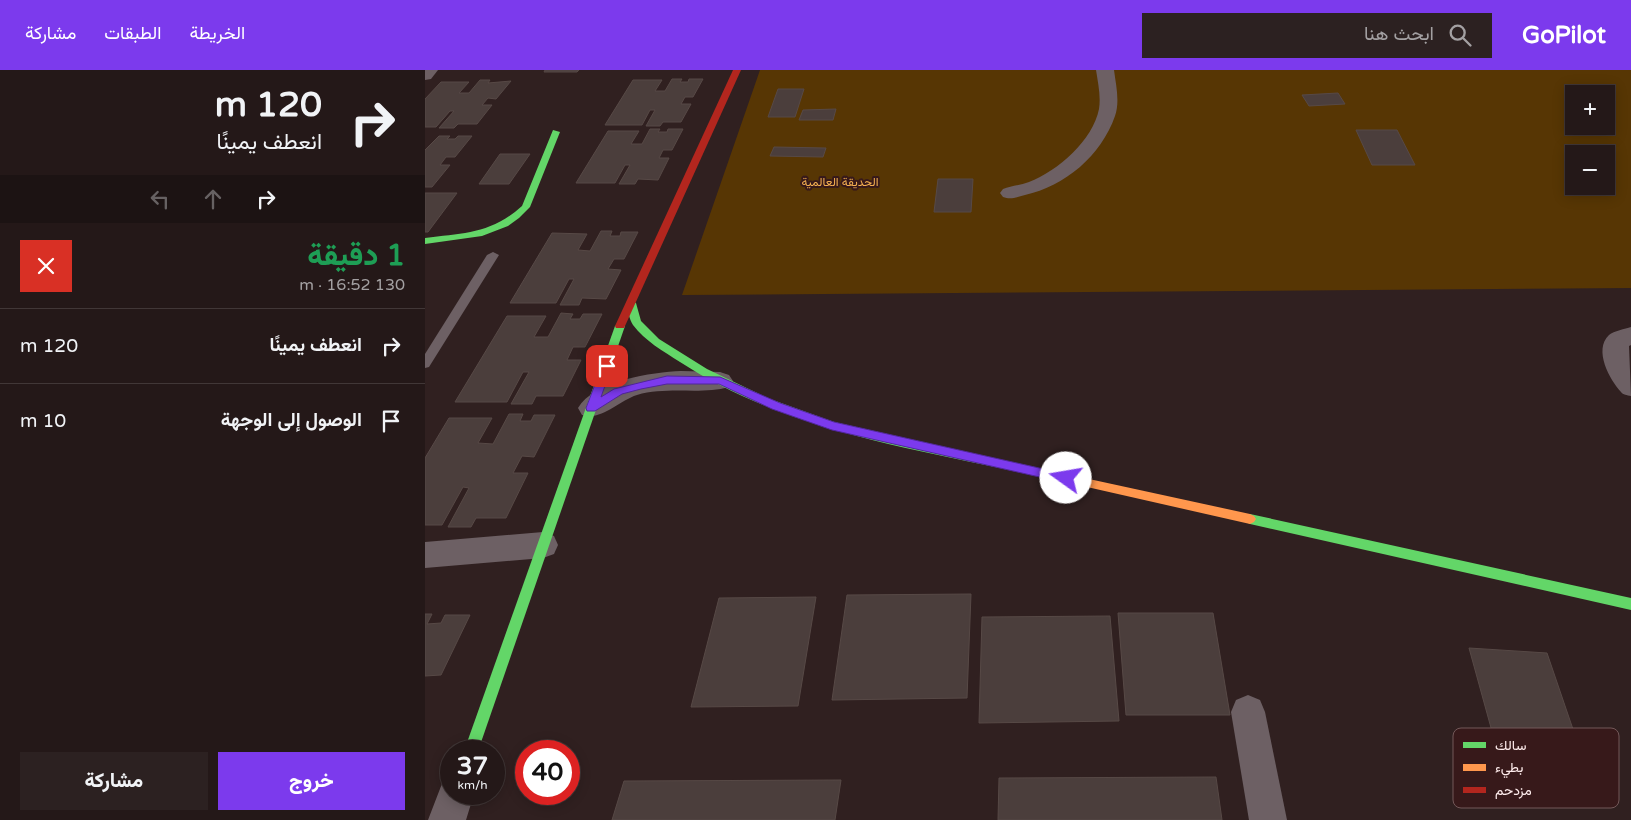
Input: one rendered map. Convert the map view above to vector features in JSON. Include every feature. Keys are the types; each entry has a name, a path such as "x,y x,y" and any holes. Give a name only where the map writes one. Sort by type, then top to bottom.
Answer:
{"street":[{"path":"425,75 429,70"},
{"path":"475,740 591,408 631,303 737,70"},
{"path":"1011,193 1037,185 1057,174 1077,159 1092,141 1106,115 1108,96 1105,70"},
{"path":"425,241 455,239 479,233 502,225 518,216 526,207 556,132"},
{"path":"631,303 634,319 647,334 674,354 720,381 776,406 832,426 1631,604"},
{"path":"1631,335 1618,341 1614,352 1619,369 1631,387"},
{"path":"591,408 618,392 641,385 667,380 720,381"},
{"path":"425,555 543,545"},
{"path":"1248,712 1268,820"},
{"path":"447,820 452,805"}],"lane":[{"path":"425,364 493,255"}],"green space":[{"name":"الحديقة العالمية","path":"760,70 1631,70 1631,288 682,295"}],"building":[{"path":"545,70 579,70 577,72 544,72"},
{"path":"672,79 682,79 680,82 688,82 689,79 703,79 693,97 685,97 681,104 691,104 681,122 663,122 660,126 646,126 655,110 650,110 642,125 605,125 633,80 662,80 655,91 665,91"},
{"path":"480,80 490,80 488,83 511,81 496,99 488,98 482,105 492,105 477,124 458,124 454,128 439,128 454,111 450,111 436,127 425,127 425,99 441,82 469,82 459,93 469,93"},
{"path":"778,89 804,89 795,117 768,117"},
{"path":"1338,93 1345,104 1309,106 1302,95"},
{"path":"836,109 833,120 799,120 803,110"},
{"path":"650,129 660,129 658,132 667,132 668,129 683,129 672,150 663,150 659,158 669,158 658,180 638,179 635,184 619,184 630,165 625,165 615,183 576,183 608,131 639,131 631,144 642,144"},
{"path":"1356,130 1397,130 1415,165 1372,165"},
{"path":"439,136 450,136 447,139 455,139 458,136 472,136 455,157 446,157 440,165 450,165 432,187 425,187 425,150"},
{"path":"774,147 826,148 823,157 770,156"},
{"path":"500,154 530,154 509,184 479,184"},
{"path":"938,179 973,179 971,212 934,212"},
{"path":"425,193 457,193 428,232 425,232"},
{"path":"601,231 612,231 610,236 620,236 621,232 638,232 624,259 614,259 608,269 621,270 606,299 582,298 579,305 560,305 574,279 569,279 556,303 510,303 552,233 587,234 578,250 590,251"},
{"path":"561,313 573,314 570,319 580,319 583,314 602,314 585,347 573,347 567,360 581,360 563,396 536,396 532,404 511,404 529,372 523,372 507,402 455,402 507,316 546,316 534,337 548,337"},
{"path":"509,414 523,414 520,421 531,421 534,415 555,415 534,457 522,456 513,473 528,473 506,518 476,518 471,527 448,527 469,488 463,487 442,525 425,525 425,458 449,418 492,418 478,443 493,444"},
{"path":"971,594 967,698 832,700 847,595"},
{"path":"816,597 798,706 691,707 719,598"},
{"path":"1118,613 1213,613 1230,715 1126,715"},
{"path":"425,614 432,614 427,624 441,623 445,615 470,615 441,675 425,676"},
{"path":"1110,616 1119,721 979,723 982,617"},
{"path":"1469,648 1547,653 1573,728 1491,728"},
{"path":"1216,777 1222,820 998,820 999,778"},
{"path":"841,780 835,820 612,820 624,781"}],"traffic: fast":[{"path":"425,241 479,234 505,224 516,216 526,207 556,132"},
{"path":"631,303 636,322 655,341 703,372 766,402 832,426 1043,473"},
{"path":"475,740 620,326"},
{"path":"1250,519 1631,604"}],"traffic: slow":[{"path":"1043,473 1250,519"}],"traffic: jam":[{"path":"620,326 737,70"}],"route":[{"path":"607,366 591,408 618,392 641,385 667,380 720,381 776,406 832,426 1066,478"}]}
